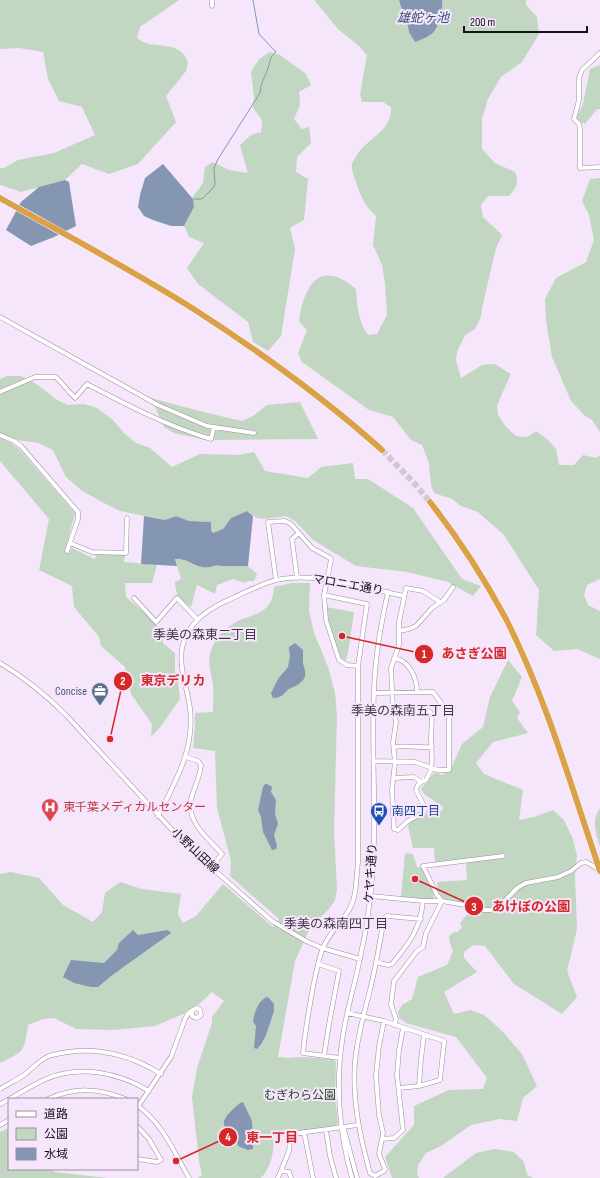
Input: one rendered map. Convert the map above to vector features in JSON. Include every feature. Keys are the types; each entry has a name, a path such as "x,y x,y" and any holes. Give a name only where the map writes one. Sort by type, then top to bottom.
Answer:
{"highway":[{"path":"0,198 192,308 259,353 327,402 382,450"},
{"path":"430,502 462,544 477,568 503,614 517,643 537,689 557,742 600,871"}],"street":[{"path":"212,0 212,6"},
{"path":"600,53 582,70 579,78 579,100 574,119 579,124 580,130 580,168 600,167"},
{"path":"0,316 158,405 191,420 214,427 254,433"},
{"path":"0,392 35,377 56,377 75,398 87,384 138,411 192,434 211,440 214,427"},
{"path":"0,435 14,441 20,446 78,512 78,520 67,551"},
{"path":"70,543 92,552 126,553 127,518"},
{"path":"276,580 268,522 285,521 291,524 312,548 330,558 324,595 326,620 339,660 347,665 358,666"},
{"path":"297,578 292,539 299,533"},
{"name":"マロニエ通り","path":"158,816 180,774 186,757 190,737 191,717 187,689 182,675 181,657 185,640 197,619 204,613 217,606 261,585 276,580 297,578 326,580 404,596"},
{"path":"399,631 410,630 416,626 432,608 448,595 454,587"},
{"path":"392,708 422,707 430,712 432,716 431,768 426,780 417,786 416,790 425,808 424,812 408,821 398,830 393,827 394,805 392,790 395,762 394,747 396,722 392,708 391,668 399,645 399,622 406,588 423,591 440,602"},
{"name":"ケヤキ通り","path":"352,1178 342,1128 339,1087 340,1058 347,1013 367,925 371,896 374,849 375,693 377,657 388,592"},
{"path":"324,595 367,604 358,666 358,863 355,891 350,907 342,920 329,935 322,948 307,1019 303,1053 340,1058"},
{"path":"134,598 156,622 177,598 197,619"},
{"path":"394,658 403,661 407,665 416,681 417,692"},
{"name":"小野山田線","path":"0,663 29,681 62,710 158,816 211,867 272,921 306,941 322,948 360,959"},
{"path":"374,761 415,762 438,770 448,770 449,714 433,692 375,693"},
{"path":"394,747 403,745 432,747"},
{"path":"186,757 198,761 201,766 191,800 191,813 197,826 222,854 211,867"},
{"path":"394,778 414,778 421,782"},
{"path":"442,901 437,895 423,866 504,856"},
{"path":"371,896 423,901 442,901 484,910 491,910 499,907 517,888 526,883 558,877 571,871 581,863 586,862 600,871"},
{"path":"376,962 388,965 392,964 410,942 420,919 423,901"},
{"path":"394,1025 396,1020 391,1004 394,981 417,951 423,947 426,933 442,901"},
{"path":"384,1021 379,1046 376,1076 379,1115 383,1133 379,1154 385,1169 375,1176 370,1173 358,1125 354,1082 358,1039 376,962 384,918 387,916 420,919"},
{"path":"318,964 339,971 324,1056"},
{"path":"189,1178 162,1130 149,1114 138,1107 171,1057 184,1019 197,1008 201,1012 199,1017 196,1018 190,1015"},
{"path":"347,1013 384,1021 424,1035 441,1039 444,1043 440,1080 419,1086 398,1088"},
{"path":"382,1139 394,1138 403,1130 397,1076 399,1050 403,1028"},
{"path":"419,1086 424,1035"},
{"path":"0,1089 24,1075 48,1056 61,1052 93,1050 113,1053 137,1061 161,1074"},
{"path":"11,1098 59,1074 89,1071 115,1076 130,1081 149,1091"},
{"path":"50,1098 78,1090 105,1092 123,1098"},
{"path":"278,1178 289,1151 291,1134 358,1125"},
{"path":"138,1127 149,1138 161,1160 157,1162 138,1160"},
{"name":"ケヤキ通り","path":"342,1128 345,1133 357,1178"},
{"path":"326,1130 330,1156 336,1178"},
{"path":"304,1132 313,1178"},
{"path":"282,1170 289,1172 291,1178"}],"green space":[{"path":"0,0 179,0 140,27 137,38 150,44 172,47 184,54 188,62 186,71 166,96 176,122 138,164 109,174 82,164 65,180 21,192 0,185 0,168 4,168 18,160 54,153 95,135 82,107 59,101 48,79 43,52 19,48 0,49"},
{"path":"314,0 399,0 407,20 409,32 439,22 442,0 526,0 526,5 537,17 539,34 522,62 501,77 488,99 482,119 482,149 495,163 515,172 517,182 515,188 509,196 488,196 481,205 483,217 502,235 496,248 481,316 475,329 465,335 457,352 456,360 461,378 482,365 495,364 511,374 497,405 498,415 506,427 516,436 527,437 536,431 548,440 556,449 559,465 574,465 583,455 596,458 600,455 600,579 587,585 584,595 588,605 600,611 600,659 577,649 554,651 536,635 539,590 504,535 478,512 461,506 452,499 434,493 431,485 429,463 422,445 411,440 393,417 369,410 302,362 298,353 307,330 299,321 301,308 310,287 316,280 323,276 333,276 343,280 356,289 360,319 368,335 377,334 387,315 382,265 373,245 376,216 369,209 362,198 354,177 352,164 367,143 388,123 391,107 383,102 362,102 360,94 367,55 359,46 339,30"},
{"path":"270,52 280,55 306,74 311,85 299,92 300,105 294,119 302,129 309,127 311,143 297,157 296,172 308,179 304,220 290,228 295,249 281,336 268,351 253,342 248,322 198,284 187,268 204,243 189,237 184,226 194,207 192,198 203,183 205,167 213,162 229,170 248,173 240,145 251,135 261,132 262,120 253,108 254,97 251,72 259,59"},
{"path":"600,65 600,109 597,109 585,124 575,120 583,104 590,69"},
{"path":"600,178 600,432 592,420 585,416 571,401 552,357 546,321 545,299 556,278 586,262 594,240 589,215 582,201 590,179"},
{"path":"7,376 21,376 38,385 57,400 68,405 84,404 97,408 113,420 124,433 136,443 150,448 172,467 200,454 239,455 254,452 265,471 308,478 321,467 353,463 355,479 368,479 413,508 462,579 481,586 473,596 448,582 407,572 356,566 313,540 295,521 286,516 264,519 257,518 247,511 231,518 223,529 213,533 211,530 211,522 189,521 176,516 165,520 120,511 81,490 66,477 53,450 38,443 17,440 0,435 0,379"},
{"path":"151,398 242,421 253,416 267,405 300,402 318,439 205,440 174,433 164,427"},
{"path":"0,438 18,448 75,513 65,551 69,553 72,548 95,559 96,554 125,555 124,562 157,565 152,583 125,583 126,597 149,617 159,629 163,643 175,653 175,671 180,699 161,726 151,737 152,724 131,694 125,667 101,646 99,637 74,607 72,586 39,570 49,519 0,461"},
{"path":"175,559 205,567 248,566 257,574 254,581 244,583 233,579 217,585 215,594 197,585 191,607 181,600 176,591 175,582 181,579"},
{"name":"むぎわら公園","path":"292,583 310,583 309,611 314,633 328,667 335,693 337,716 334,832 337,889 335,900 329,909 310,928 295,961 278,1057 333,1059 336,1062 335,1096 338,1123 336,1126 290,1132 289,1134 273,1136 272,1158 261,1178 197,1178 202,1175 192,1097 197,1068 212,1023 212,1017 224,1001 212,992 188,1012 155,1026 114,1030 76,1029 54,1018 43,1019 28,1025 22,1050 0,1063 0,874 11,872 39,878 63,905 93,922 102,912 105,893 120,882 142,889 181,894 178,914 183,923 196,916 223,884 273,927 279,919 230,876 231,861 217,808 215,751 193,748 195,713 213,712 213,684 209,659 215,641 222,632 231,625 264,610 271,601 274,587"},
{"path":"326,607 354,612 348,653 345,662 336,644"},
{"path":"508,660 522,677 512,701 520,712 517,718 528,733 493,742 476,763 484,774 523,790 519,820 534,817 553,810 564,820 573,839 577,856 575,876 577,929 567,971 577,997 562,1014 514,984 485,946 473,945 464,952 464,958 477,972 444,992 454,1014 470,1010 484,1015 501,1030 522,1054 537,1086 523,1098 517,1121 500,1119 471,1125 441,1146 426,1153 418,1165 417,1175 419,1178 392,1178 385,1157 414,1125 414,1106 449,1090 483,1089 487,1078 456,1037 406,1023 399,1018 398,1012 402,1005 412,999 418,977 447,965 453,951 449,936 454,932 458,932 462,927 460,923 463,919 471,912 485,909 445,901 438,894 437,882 467,880 466,860 435,862 434,848 413,848 408,826 418,817 442,811 443,807 424,794 421,789 435,772 442,775 451,769 462,744 483,727 490,697"},
{"path":"600,808 600,847 595,822"},
{"path":"405,853 413,854 417,867 421,867 434,894 432,900 401,897"},
{"path":"8,1128 8,1170 54,1170 54,1172 107,1178 0,1178 0,1132"},
{"path":"495,1149 514,1152 524,1162 527,1175 534,1178 443,1178 476,1153"}],"water":[{"name":"雄蛇ヶ池","path":"399,0 442,0 439,22 435,30 429,36 415,42 409,32 407,20"},
{"path":"163,164 193,199 194,207 184,226 171,226 153,220 144,216 138,207 145,178"},
{"path":"65,180 69,182 76,226 31,246 6,230 21,202 39,187"},
{"path":"247,511 253,516 248,566 205,567 179,559 175,559 177,566 141,564 144,516 165,520 176,516 189,521 211,522 211,530 213,533 223,529 231,518"},
{"path":"295,643 303,650 305,676 303,681 289,689 284,694 273,698 271,693 278,679 288,667 290,656 289,647"},
{"path":"265,784 272,787 271,792 276,800 275,814 278,824 274,835 277,846 276,849 272,850 263,832 261,817 258,810"},
{"path":"133,930 138,935 168,930 171,933 98,987 74,983 63,977 71,960 104,963 117,950 119,943"},
{"path":"267,997 274,1004 274,1011 266,1035 257,1049 254,1048 256,1026 253,1022 255,1011 261,1001"},
{"path":"243,1102 252,1121 253,1149 248,1150 238,1146 236,1135 228,1130 224,1125 224,1121 228,1114"}],"waterway":[{"path":"194,199 202,199 213,188 215,184 214,168 218,159 260,93 261,85 270,59 276,52 259,34 253,0"}],"tunnel":[{"path":"382,450 430,502"}],"place":[{"name":"あさぎ公園","path":"342,636"},
{"name":"Concise","path":"100,706"},
{"name":"東京デリカ","path":"110,739"},
{"name":"東千葉メディカルセンター","path":"50,822"},
{"name":"南四丁目","path":"379,826"},
{"name":"あけぼの公園","path":"415,879"},
{"name":"東一丁目","path":"176,1161"}],"district":[{"name":"季美の森東二丁目","path":"205,635"},
{"name":"季美の森南五丁目","path":"403,711"},
{"name":"季美の森南四丁目","path":"336,924"}]}
